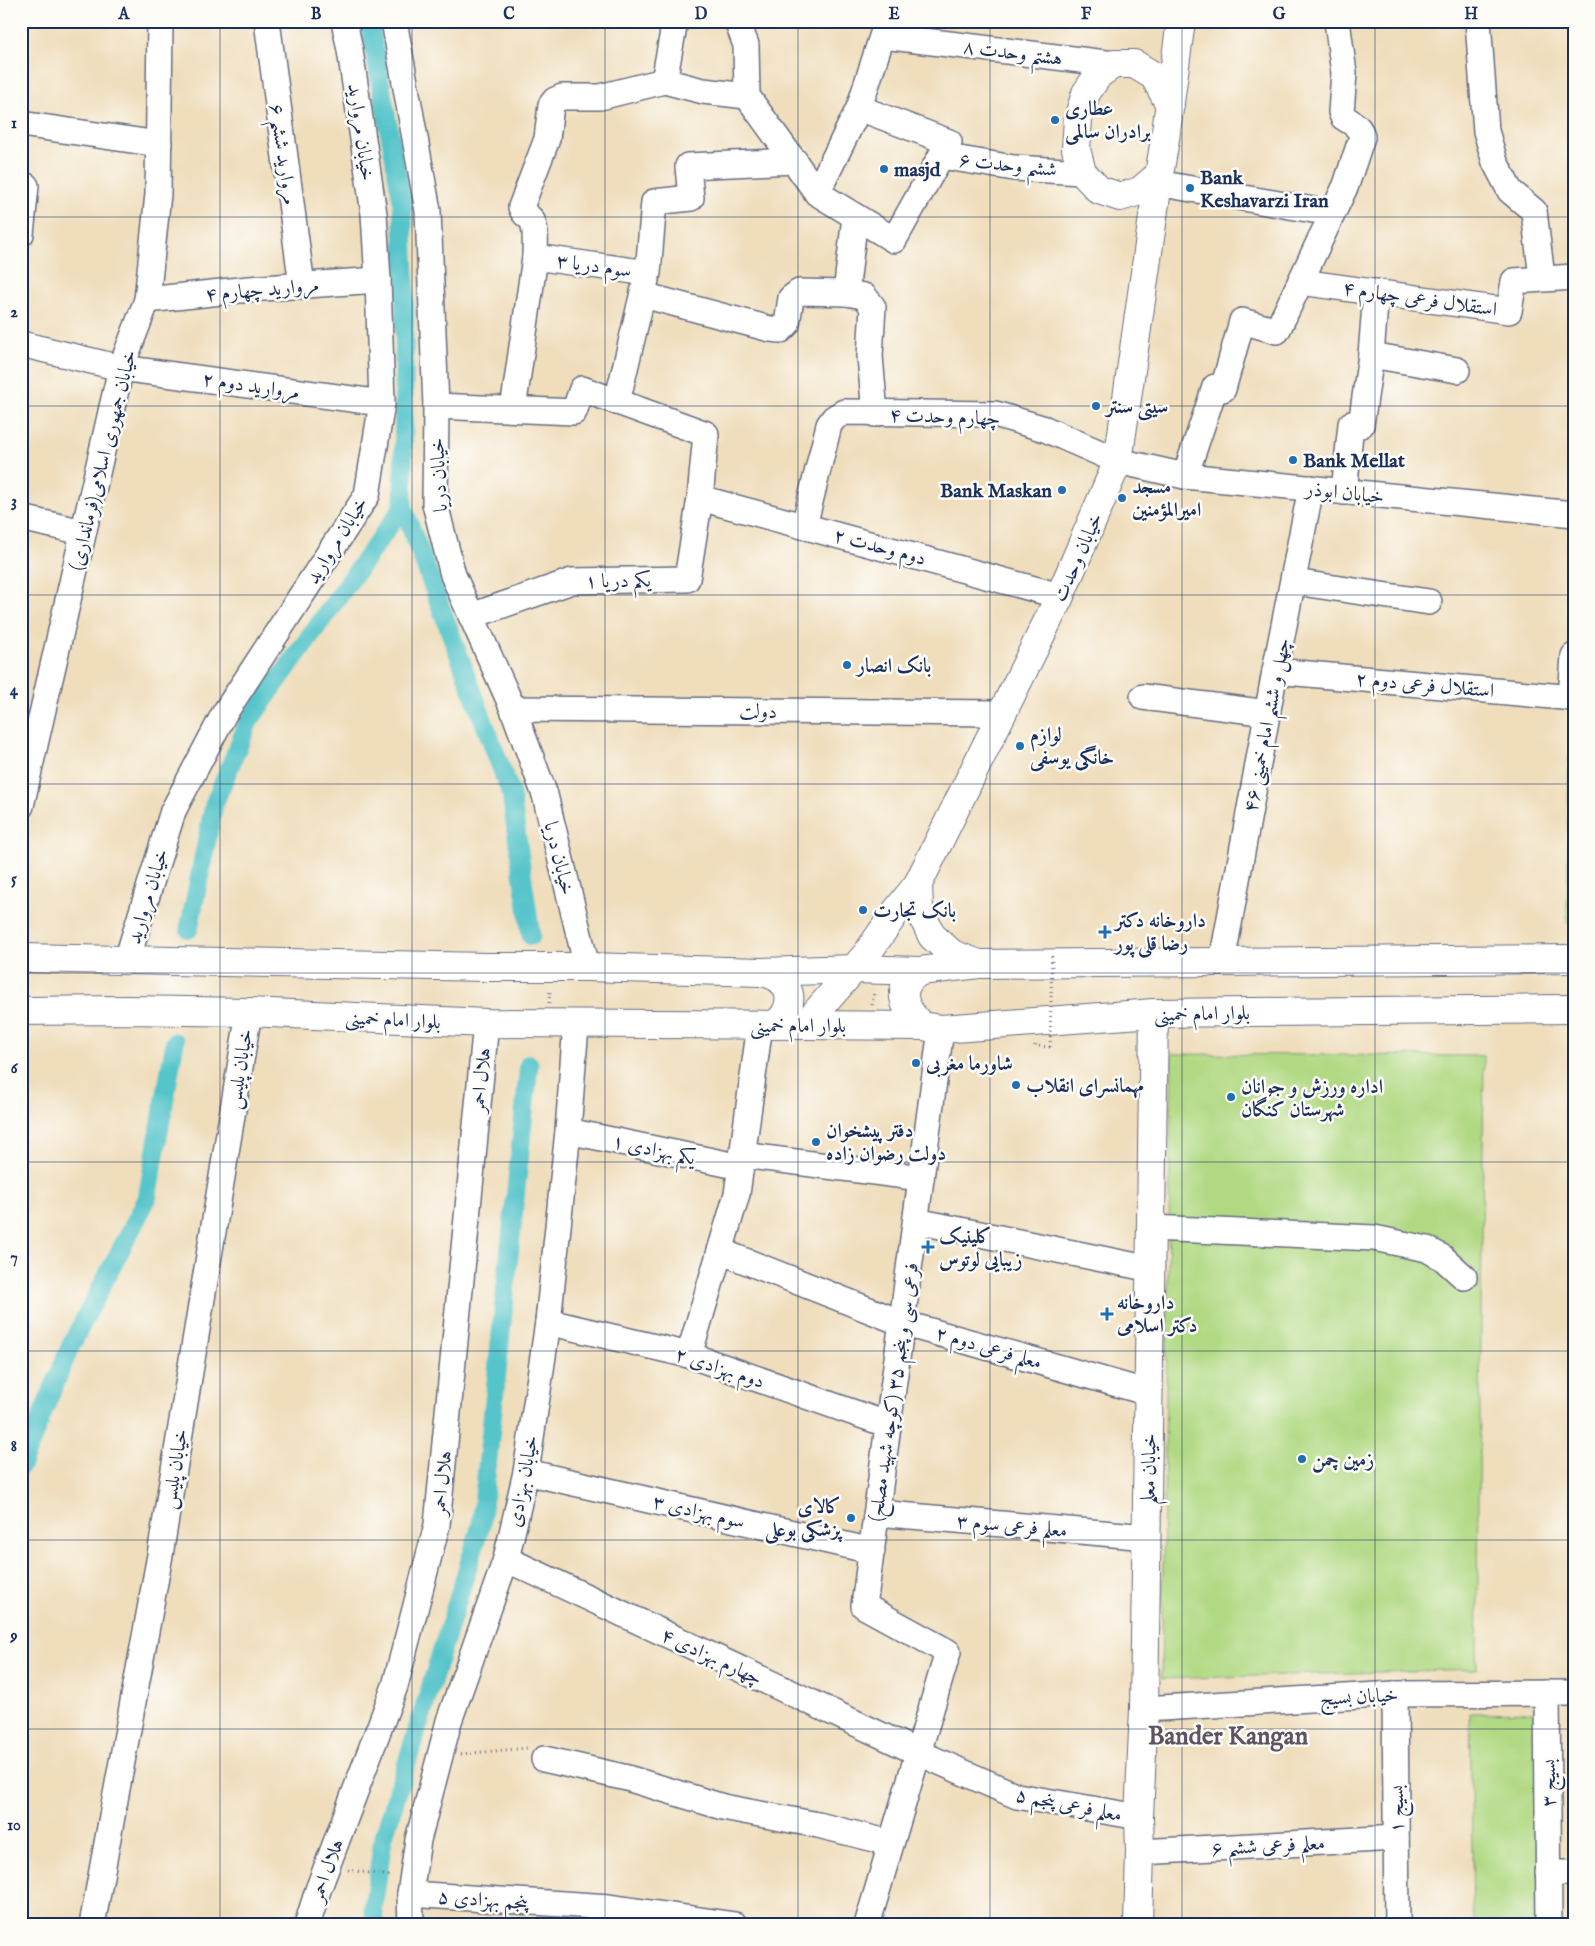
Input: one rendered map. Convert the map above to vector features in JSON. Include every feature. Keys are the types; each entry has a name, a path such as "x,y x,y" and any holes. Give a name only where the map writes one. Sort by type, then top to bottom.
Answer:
{"main road":[{"path":"1170,105 1154,76 1134,64 1114,64 1099,74 1086,93 1078,119 1076,148 1082,172 1099,190 1120,197 1140,191 1158,179 1170,105 1181,21"},
{"name":"خیابان وحدت","path":"805,1024 855,969 918,884 1060,596 1118,461 1158,179"},
{"name":"خیابان وحدت","path":"918,884 919,909 932,936 952,954 979,964"},
{"path":"21,958 587,967 761,972 855,969 920,971 979,964 1574,959"},
{"path":"920,971 909,980 904,1002 910,1015 932,1028"},
{"path":"761,972 772,974 781,979 787,988 790,998 788,1009 783,1018 768,1025"},
{"name":"بلوار امام خمینی","path":"21,1011 249,1012 486,1023 805,1024 932,1028 1154,1013 1574,1009"},
{"name":"خیابان معلم","path":"1138,1925 1139,1817 1144,1709 1154,1013"}],"street":[{"name":"خیابان جمهوری اسلامی(فرمانداری)","path":"21,806 121,368 147,300 158,194 160,21"},
{"name":"مروارید ششم ۶","path":"266,21 302,286"},
{"name":"خیابان مروارید","path":"127,960 173,811 224,714 366,495 382,403 378,280 374,214 344,21"},
{"name":"خیابان دریا","path":"394,21 428,211 436,406 435,504 453,575 513,709 545,795 587,967"},
{"path":"664,81 675,21"},
{"path":"737,21 746,45 747,96 817,193 859,108 885,29"},
{"path":"1186,476 1215,387 1223,389 1242,321 1277,330 1346,185 1362,137 1361,130 1343,117 1341,112 1344,73 1337,21"},
{"path":"1478,21 1486,131 1495,162 1510,191 1534,211 1542,278"},
{"name":"هشتم وحدت ۸","path":"885,29 1114,64"},
{"path":"535,257 534,226 531,219 524,215 521,207 547,139 551,105 555,100 562,97 600,97 664,81 703,91 747,96"},
{"path":"859,108 949,142 941,156"},
{"path":"21,124 159,144"},
{"name":"ششم وحدت ۶","path":"817,193 894,240 941,156 1014,168 1082,172"},
{"name":"سوم دریا ۳","path":"513,409 535,257 646,284 654,202 691,198 688,166 795,161"},
{"path":"1158,179 1313,210"},
{"path":"21,234 26,186"},
{"path":"846,293 855,216"},
{"name":"استقلال فرعی چهارم ۴","path":"1301,282 1508,311 1514,281 1574,277"},
{"name":"مروارید چهارم ۴","path":"147,300 378,280"},
{"path":"617,402 646,284 770,329 781,330 787,324 791,298 798,292 846,293 864,296 872,307 870,356 875,414"},
{"path":"1344,492 1352,424 1361,425 1371,355 1376,292"},
{"name":"مروارید دوم ۲","path":"21,344 121,368 382,403"},
{"path":"1371,355 1456,370"},
{"path":"436,406 574,412 582,389 706,434 700,498"},
{"name":"چهارم وحدت ۴","path":"804,526 829,425 834,418 844,412 875,414 995,414 1044,429 1118,461"},
{"name":"خیابان ابوذر","path":"1118,461 1186,476 1574,514"},
{"name":"چهل و ششم امام خمینی ۴۶","path":"1222,962 1275,671 1312,488"},
{"name":"دوم وحدت ۲","path":"700,498 1060,596"},
{"name":"یکم دریا ۱","path":"471,616 572,581 688,580 700,498"},
{"path":"21,518 83,532"},
{"path":"1294,582 1429,602"},
{"path":"1572,698 1574,656"},
{"name":"استقلال فرعی دوم ۲","path":"1275,671 1572,698"},
{"path":"1142,697 1268,713"},
{"name":"دولت","path":"513,709 1003,713"},
{"name":"خیابان پلیس","path":"92,1925 160,1555 249,1012"},
{"name":"هلال احمر","path":"307,1925 327,1866 395,1686 437,1525 486,1023"},
{"name":"خیابان بهزادی","path":"411,1925 411,1886 418,1840 449,1722 506,1559 526,1472 548,1322 568,1131 576,1024"},
{"path":"689,1355 737,1194 768,1025"},
{"name":"فرعی سی و پنجم ۳۵ (کوچه شهید مصلح)","path":"917,1752 948,1652 864,1606 922,1178 932,1028"},
{"name":"یکم بهزادی ۱","path":"568,1131 742,1161 922,1178"},
{"path":"916,1221 1151,1269"},
{"path":"1151,1228 1374,1238 1427,1249 1444,1258 1464,1277"},
{"name":"معلم فرعی دوم ۲","path":"720,1251 902,1323 1149,1392"},
{"name":"دوم بهزادی ۲","path":"548,1322 689,1355 888,1425"},
{"name":"سوم بهزادی ۳","path":"526,1472 872,1551"},
{"name":"معلم فرعی سوم ۳","path":"877,1513 1147,1537"},
{"name":"چهارم بهزادی ۴","path":"506,1559 917,1752"},
{"name":"بسیج ۳","path":"1547,1693 1549,1925"},
{"name":"خیابان بسیج","path":"1144,1709 1395,1694 1574,1693"},
{"name":"بسیج ۱","path":"1395,1694 1396,1925"},
{"path":"867,1925 917,1752"},
{"name":"معلم فرعی پنجم ۵","path":"917,1752 1017,1796 1139,1817"},
{"path":"544,1759 627,1778 723,1807 818,1825 891,1843"},
{"name":"معلم فرعی ششم ۶","path":"1140,1852 1396,1838"},
{"path":"1548,1873 1574,1872"},
{"name":"پنجم بهزادی ۵","path":"411,1886 609,1907 735,1925"}],"path":[{"path":"1035,1046 1050,1047 1052,952"},
{"path":"549,1024 550,967"},
{"path":"440,1756 539,1746 544,1759"},
{"path":"327,1866 411,1886"}],"green space":[{"path":"1569,756 1574,756 1574,923 1567,923"},
{"path":"1172,1054 1484,1056 1477,1669 1161,1679"},
{"path":"1540,1712 1541,1925 1473,1925 1470,1713"}],"waterway":[{"path":"369,21 402,201 405,279 403,507 511,794 531,936"},
{"path":"189,929 214,804 249,721 403,507"},
{"path":"21,1466 70,1347 147,1199 175,1042"},
{"path":"376,1925 373,1909 383,1839 481,1525 529,1064"}],"place":[{"name":"عطاری برادران سالمی","path":"1055,120"},
{"name":"masjd","path":"884,169"},
{"name":"Bank Keshavarzi Iran","path":"1190,188"},
{"name":"سیتی سنتر","path":"1096,406"},
{"name":"Bank Mellat","path":"1293,460"},
{"name":"Bank Maskan","path":"1062,490"},
{"name":"مسجد امیرالمؤمنین","path":"1122,498"},
{"name":"بانک انصار","path":"847,665"},
{"name":"لوازم خانگی یوسفی","path":"1020,746"},
{"name":"بانک تجارت","path":"863,910"},
{"name":"داروخانه دکتر رضا قلی پور","path":"1105,932"},
{"name":"شاورما مغربی","path":"916,1063"},
{"name":"مهمانسرای انقلاب","path":"1016,1085"},
{"name":"اداره ورزش و جوانان شهرستان کنگان","path":"1231,1097"},
{"name":"دفتر پیشخوان دولت رضوان زاده","path":"816,1142"},
{"name":"کلینیک زیبایی لوتوس","path":"928,1247"},
{"name":"داروخانه دکتر اسلامی","path":"1107,1314"},
{"name":"زمین چمن","path":"1302,1459"},
{"name":"کالای پزشکی بوعلی","path":"851,1518"}],"district":[{"name":"Bander Kangan","path":"1228,1735"}]}
